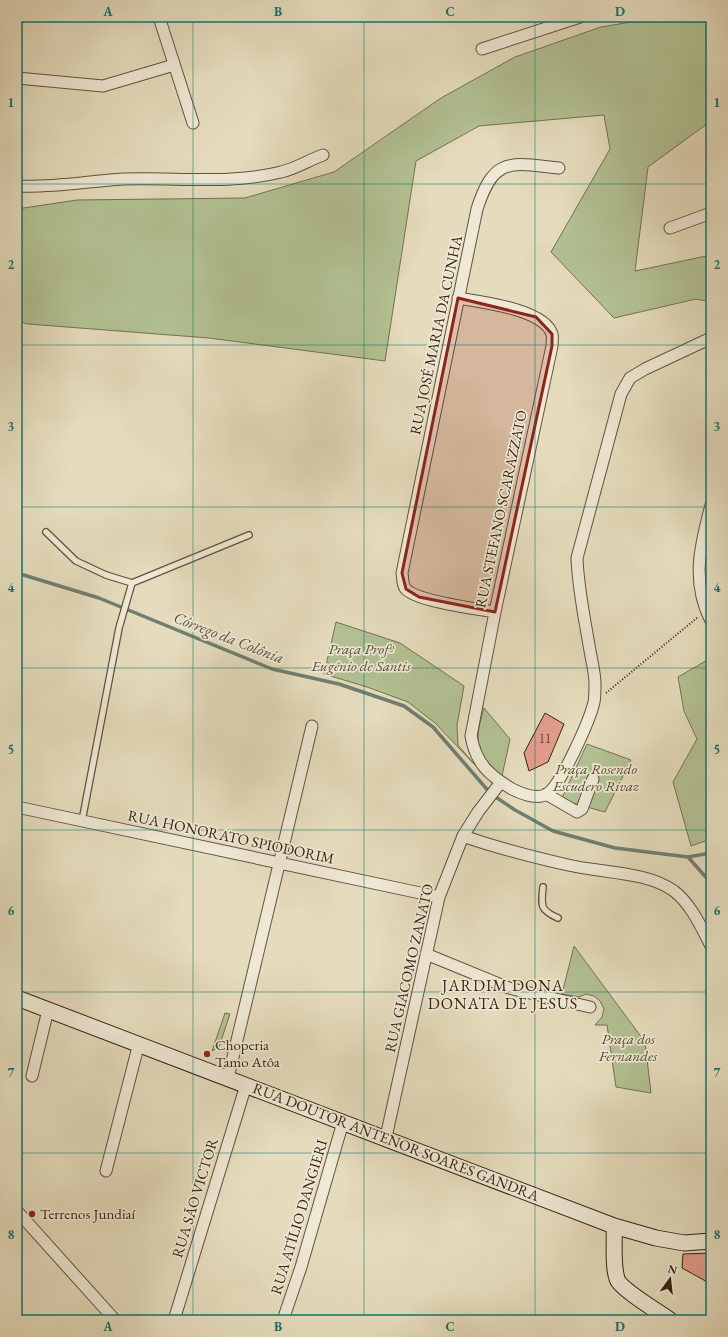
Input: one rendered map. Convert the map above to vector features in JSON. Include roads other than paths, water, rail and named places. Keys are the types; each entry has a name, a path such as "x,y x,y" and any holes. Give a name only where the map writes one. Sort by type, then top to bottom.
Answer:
{"main road":[{"name":"RUA DOUTOR ANTENOR SOARES GANDRA","path":"17,998 386,1137 614,1226 656,1238 684,1243 711,1241"},
{"path":"614,1226 616,1271 619,1282 636,1297 670,1320"}],"street":[{"path":"159,17 193,123"},
{"path":"482,49 580,17"},
{"path":"17,78 103,86 174,65"},
{"path":"17,186 77,184 115,179 149,178 188,180 244,178 282,172 323,155"},
{"name":"RUA JOSÉ MARIA DA CUNHA","path":"495,612 419,597 406,589 402,573 477,208 484,187 492,174 504,167 519,164 559,168"},
{"path":"670,228 711,213"},
{"name":"RUA STEFANO SCARAZZATO","path":"458,298 525,312 541,321 552,334 552,346 495,612 471,736 474,751 484,768 498,786 533,796 546,794"},
{"path":"593,780 582,809 577,812 546,794 556,784 569,762 594,702 595,682 578,582 577,558 621,394 630,378 711,338"},
{"path":"711,505 698,564 699,591 711,621"},
{"path":"228,1078 312,726"},
{"name":"RUA GIACOMO ZANATO","path":"386,1137 439,897 463,836 478,812 498,786"},
{"name":"RUA HONORATO SPIODORIM","path":"17,807 439,897"},
{"path":"463,836 495,847 569,866 642,878 661,883 675,892 690,908 711,946"},
{"path":"426,954 509,988 590,1007"},
{"path":"32,1076 48,1010"},
{"path":"106,1171 139,1043"},
{"name":"RUA SÃO VICTOR","path":"174,1320 246,1085"},
{"name":"RUA ATÍLIO DANGIERI","path":"283,1320 301,1267 343,1122"},
{"path":"17,1211 115,1320"}],"lane":[{"path":"46,532 76,561 132,583 249,535"},
{"path":"82,821 120,628 132,583"},
{"path":"543,887 541,904 543,909 548,914 558,918"}],"waterway":[{"name":"Córrego da Colônia","path":"17,573 99,598 272,669 339,684 404,706 433,727 491,794 515,810 553,831 615,848 688,857 711,883"},
{"path":"688,857 711,853"}],"place":[{"name":"Choperia Tamo Atôa","path":"207,1054"},
{"name":"Terrenos Jundiaí","path":"32,1214"}],"district":[{"name":"JARDIM DONA DONATA DE JESUS","path":"503,994"}],"park label":[{"name":"Praça Profº Eugênio de Santis","path":"361,658"},
{"name":"Praça Rosendo Escudero Rivaz","path":"596,778"},
{"name":"Praça dos Fernandes","path":"628,1048"}]}
